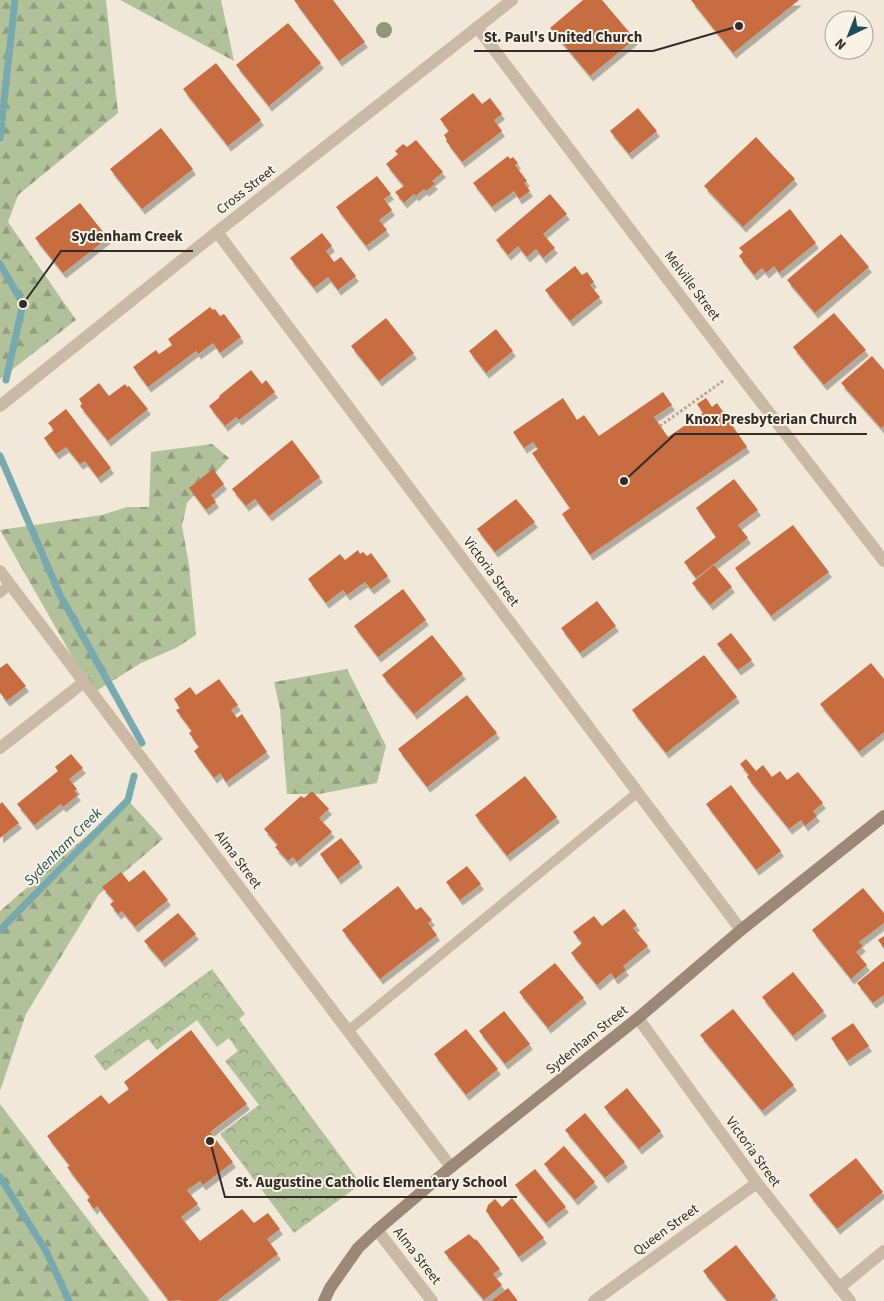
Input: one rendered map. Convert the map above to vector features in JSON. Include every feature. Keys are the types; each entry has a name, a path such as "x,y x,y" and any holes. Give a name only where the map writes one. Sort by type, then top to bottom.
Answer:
{"main road":[{"name":"Sydenham Street","path":"324,1301 330,1288 358,1248 377,1230 450,1167 638,1018 741,930 884,816"}],"street":[{"name":"Cross Street","path":"0,406 217,232 512,0"},
{"name":"Melville Street","path":"477,27 737,371 884,561"},
{"name":"Victoria Street","path":"217,232 741,930"},
{"name":"Alma Street","path":"0,571 450,1167"},
{"path":"0,748 84,682"},
{"name":"Victoria Street","path":"638,1018 757,1184 850,1301"},
{"name":"Queen Street","path":"594,1301 757,1184"},
{"name":"Alma Street","path":"377,1230 432,1301"},
{"path":"839,1288 884,1251"}],"lane":[{"path":"0,593 10,584"},
{"path":"348,1031 638,792"}],"path":[{"path":"660,426 737,371"}],"green space":[{"path":"0,0 106,0 118,113 18,195 8,222 76,320 0,379"},
{"path":"120,0 221,0 234,61"},
{"path":"212,444 229,458 187,503 182,526 189,565 196,635 176,648 141,663 93,693 0,530 102,515 127,507 149,507 151,452"},
{"path":"347,669 386,746 377,783 319,794 287,794 280,709 274,682"},
{"path":"128,800 163,839 99,894 26,1014 0,1091 0,911"},
{"path":"212,969 245,1014 239,1019 361,1184 294,1233 220,1134 259,1105 225,1061 238,1051 229,1038 217,1047 197,1020 157,1050 148,1039 105,1071 94,1056"},
{"path":"0,1104 150,1301 0,1301"}],"building":[{"path":"294,0 333,0 365,42 339,61"},
{"path":"583,0 602,0 635,39 590,76 550,28"},
{"path":"691,0 799,0 733,53"},
{"path":"288,23 321,63 269,106 236,65"},
{"path":"216,63 261,120 228,146 183,89"},
{"path":"473,93 482,104 490,98 502,114 494,120 502,131 462,162 446,141 444,135 449,131 440,119"},
{"path":"638,108 657,131 629,154 610,131"},
{"path":"161,128 193,169 142,209 110,169"},
{"path":"756,137 795,179 743,227 704,186"},
{"path":"416,140 443,172 432,181 435,184 426,191 424,189 416,196 414,194 404,203 395,192 404,186 386,164 398,154 395,151 403,144 407,147"},
{"path":"508,156 510,159 513,157 518,163 515,165 527,181 524,183 530,191 519,199 514,191 492,207 473,183"},
{"path":"377,176 391,194 384,199 392,210 379,220 387,230 366,246 336,207"},
{"path":"550,194 567,214 543,234 555,248 543,258 536,249 527,257 518,246 508,255 496,240"},
{"path":"80,203 108,238 63,273 35,238"},
{"path":"790,209 816,243 779,273 774,266 766,273 762,268 754,275 739,256 743,252 739,248"},
{"path":"322,233 332,246 326,251 334,262 341,257 356,276 338,290 328,277 314,288 290,258"},
{"path":"841,234 869,267 815,313 787,280"},
{"path":"575,266 582,275 587,272 594,282 590,285 600,297 570,321 545,290"},
{"path":"210,307 213,310 215,309 220,316 224,314 241,337 220,353 213,343 198,354 196,351 148,387 133,367 156,350 159,354 172,345 168,339"},
{"path":"834,313 866,350 824,385 793,347"},
{"path":"386,318 414,353 379,381 351,346"},
{"path":"496,329 513,351 486,373 469,351"},
{"path":"872,356 884,370 884,426 881,428 841,383"},
{"path":"251,370 262,384 266,380 275,392 239,420 236,417 225,426 209,406"},
{"path":"99,383 109,396 125,384 127,387 129,386 148,409 108,441 80,406 82,404 79,399"},
{"path":"663,392 672,405 654,417 668,437 703,413 697,404 706,398 712,407 717,403 747,447 590,555 562,514 570,508 532,453 538,449 533,442 524,448 513,432 563,398 577,420 584,415 599,436"},
{"path":"66,409 111,468 98,478 85,461 80,464 66,447 56,454 44,438 54,430 48,423"},
{"path":"292,440 320,477 269,516 255,499 246,506 232,489"},
{"path":"213,469 224,484 211,495 216,502 206,510 189,488"},
{"path":"734,479 758,510 738,525 748,538 696,578 684,562 716,537 696,508"},
{"path":"516,499 535,522 495,552 477,529"},
{"path":"793,525 829,572 771,616 735,568"},
{"path":"358,550 360,554 363,552 367,556 371,553 388,576 371,589 365,582 347,595 343,590 326,603 308,579 340,554 345,560"},
{"path":"714,565 732,587 710,605 692,583"},
{"path":"403,589 426,620 378,657 354,626"},
{"path":"597,601 616,626 580,653 561,628"},
{"path":"731,633 752,660 738,670 717,644"},
{"path":"432,635 463,674 414,714 382,675"},
{"path":"704,655 737,697 666,753 632,710"},
{"path":"7,663 26,686 7,701 0,693 0,668"},
{"path":"871,663 884,679 884,732 859,752 820,704"},
{"path":"219,679 238,705 231,710 237,718 242,714 267,752 226,782 220,773 214,778 194,751 199,747 189,733 192,731 176,710 180,708 174,699 190,687 196,695"},
{"path":"467,695 497,733 427,787 398,749"},
{"path":"71,754 83,768 69,779 77,789 74,791 78,795 63,807 61,804 34,825 17,804 58,771 55,767"},
{"path":"746,759 756,771 763,765 772,777 780,771 787,780 798,772 823,803 813,811 817,816 805,826 801,820 789,829 747,777 749,775 740,764"},
{"path":"525,776 557,817 507,856 475,815"},
{"path":"731,785 781,851 756,870 706,804"},
{"path":"312,791 329,809 319,818 332,832 297,862 293,857 288,861 275,847 278,845 264,829 301,796 304,798"},
{"path":"2,802 19,823 0,838 0,804"},
{"path":"341,838 360,862 338,879 320,854"},
{"path":"467,866 481,884 460,900 446,882"},
{"path":"144,870 168,900 135,927 122,911 118,914 110,904 114,901 102,887 121,872 129,882"},
{"path":"398,886 416,910 421,907 432,920 428,923 437,935 380,979 342,930"},
{"path":"863,888 884,913 884,923 859,942 863,946 856,952 867,965 851,979 812,930"},
{"path":"624,909 637,925 633,928 648,946 623,966 626,970 615,979 611,973 597,985 571,953 582,943 573,932 594,916 602,926"},
{"path":"178,913 196,934 162,962 144,941"},
{"path":"884,936 884,948 878,940"},
{"path":"884,961 884,995 873,1003 857,983"},
{"path":"555,963 584,998 548,1028 519,992"},
{"path":"793,972 824,1011 793,1036 762,997"},
{"path":"733,1009 794,1085 762,1111 700,1035"},
{"path":"504,1011 530,1044 505,1064 479,1031"},
{"path":"853,1023 869,1046 847,1061 831,1038"},
{"path":"466,1029 498,1069 466,1095 434,1054"},
{"path":"191,1030 247,1104 210,1132 233,1162 203,1185 200,1181 187,1190 198,1204 181,1217 200,1241 242,1209 254,1223 268,1213 280,1229 267,1239 278,1254 217,1301 169,1301 97,1206 94,1209 87,1200 90,1197 67,1167 70,1166 47,1136 101,1095 109,1104 129,1089 124,1082"},
{"path":"627,1088 661,1131 639,1149 604,1107"},
{"path":"585,1113 625,1162 605,1178 565,1130"},
{"path":"564,1146 595,1182 575,1200 544,1164"},
{"path":"856,1158 883,1192 837,1229 809,1195"},
{"path":"535,1169 566,1207 546,1223 515,1185"},
{"path":"512,1198 544,1238 519,1257 486,1211 488,1205 495,1199 502,1207"},
{"path":"469,1234 476,1239 500,1269 493,1274 502,1285 484,1300 444,1252"},
{"path":"736,1245 776,1296 770,1301 727,1301 703,1271"},
{"path":"508,1288 518,1301 491,1301"}],"waterway":[{"name":"Sydenham Creek","path":"0,138 15,0"},
{"name":"Sydenham Creek","path":"0,264 23,304 6,380"},
{"name":"Sydenham Creek","path":"0,456 60,595 142,743"},
{"name":"Sydenham Creek","path":"0,930 128,800 134,776"},
{"name":"Sydenham Creek","path":"0,1177 46,1251 69,1301"}],"place":[{"name":"St. Paul's United Church","path":"739,26"},
{"name":"Sydenham Creek","path":"23,304"},
{"name":"Knox Presbyterian Church","path":"624,481"},
{"name":"St. Augustine Catholic Elementary School","path":"210,1141"}]}
